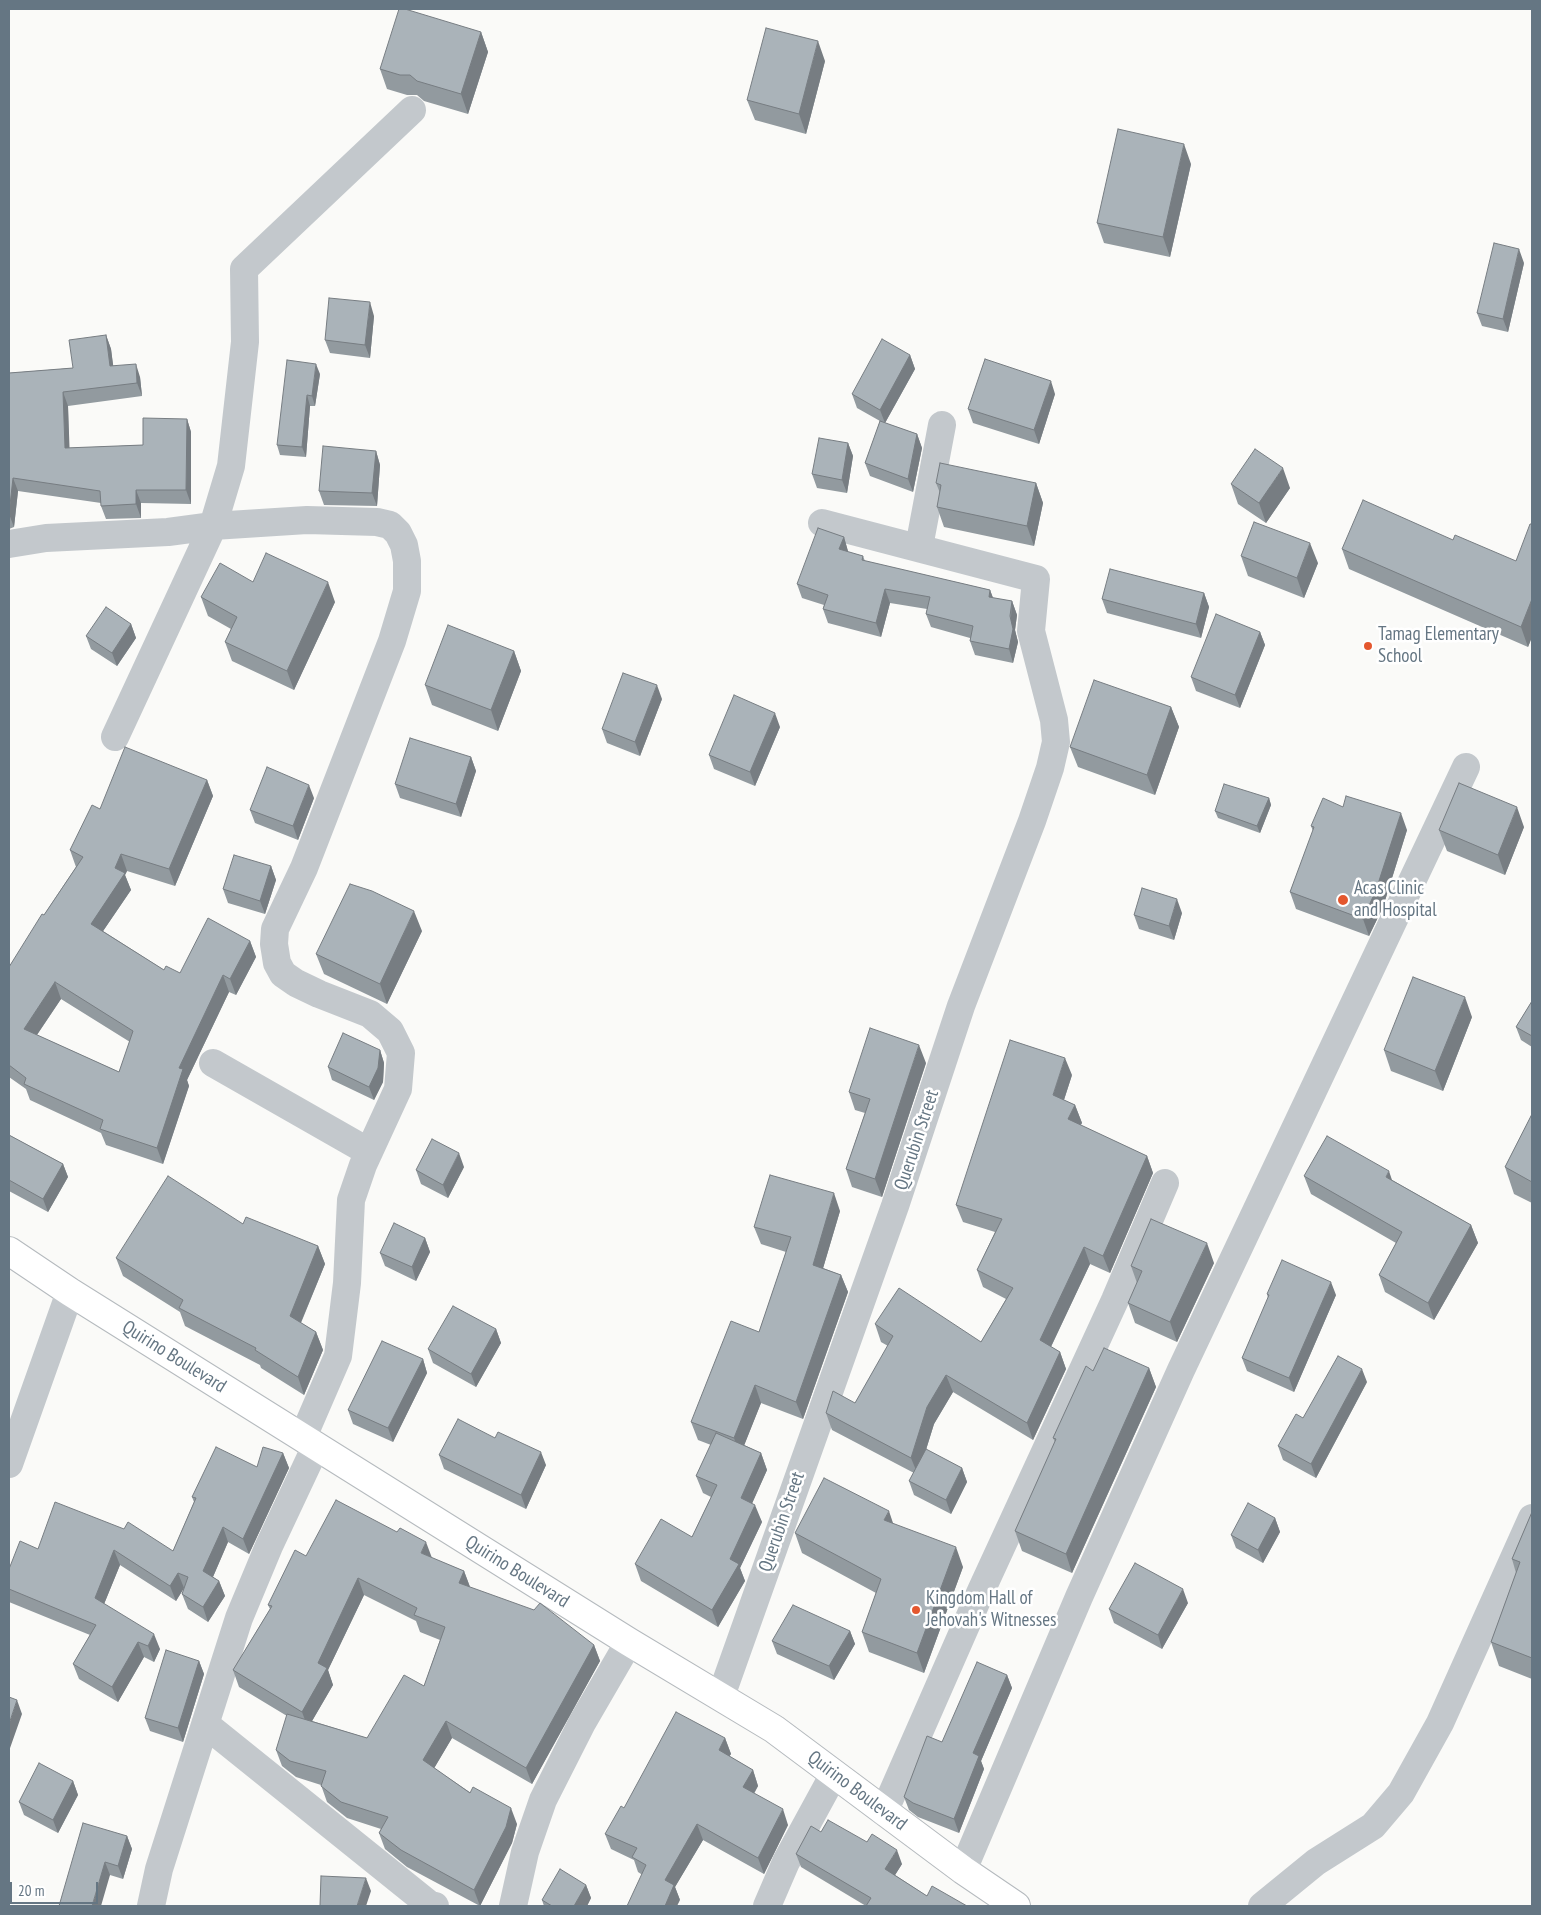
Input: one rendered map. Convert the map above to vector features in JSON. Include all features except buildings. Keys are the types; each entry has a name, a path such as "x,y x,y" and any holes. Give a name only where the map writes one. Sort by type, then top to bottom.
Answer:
{"main road":[{"name":"Quirino Boulevard","path":"9,1251 70,1292 630,1642 774,1729 963,1870 1016,1906"}],"street":[{"path":"116,737 212,526 232,466 245,342 244,269 412,110"},
{"path":"822,523 919,547 942,425"},
{"path":"9,544 46,538 168,532 212,526 307,520 377,522 390,525 398,533 404,545 407,562 406,591 392,641 304,868 275,929 274,944 277,963 283,974 296,983 319,994 370,1014 390,1031 401,1053 398,1089 369,1152 351,1200 348,1283 338,1356 310,1441 239,1618 191,1774 159,1869 156,1904"},
{"name":"Querubin Street","path":"721,1696 895,1206 962,1006 1050,768 1056,742 1054,720 1031,631 1036,579 919,547"},
{"path":"963,1870 1079,1597 1181,1370 1466,767"},
{"path":"214,1062 369,1152"},
{"path":"884,1812 981,1592 1115,1300 1165,1183"},
{"path":"9,1464 70,1292"},
{"path":"1262,1906 1316,1862 1373,1826 1401,1793 1440,1723 1532,1518"},
{"path":"513,1906 525,1852 543,1800 582,1723 630,1642"},
{"path":"205,1724 401,1895 435,1906"},
{"path":"767,1906 786,1862 834,1774"}],"place":[{"name":"Tamag Elementary School","path":"1368,646"},
{"name":"Acas Clinic and Hospital","path":"1343,900"},
{"name":"Kingdom Hall of Jehovah's Witnesses","path":"916,1610"}]}
